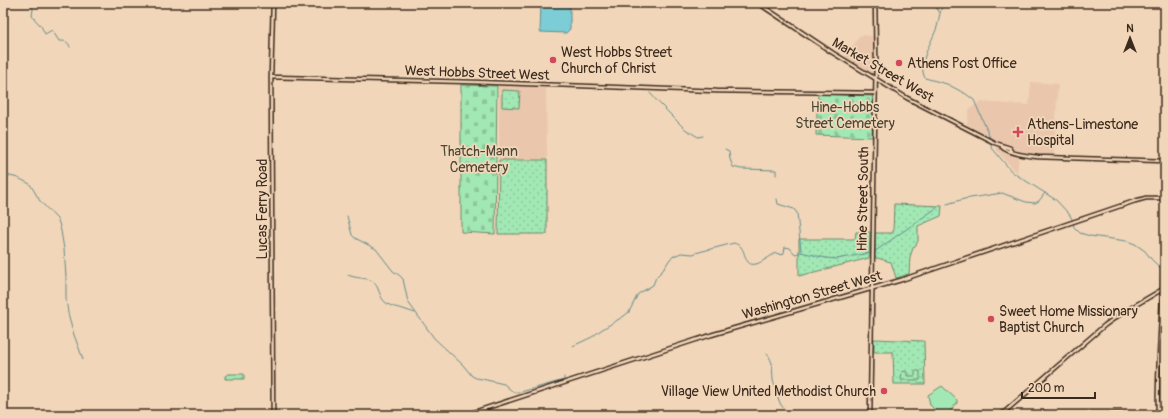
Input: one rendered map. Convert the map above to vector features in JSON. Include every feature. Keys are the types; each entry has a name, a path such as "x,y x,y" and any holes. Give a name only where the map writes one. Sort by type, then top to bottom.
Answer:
{"street":[{"name":"Lucas Ferry Road","path":"273,3 271,77 273,415"},
{"name":"Market Street West","path":"758,3 833,53 907,98 995,144 1010,148 1012,151 1026,155 1044,157 1165,161"},
{"name":"Hine Street South","path":"870,415 876,3"},
{"name":"West Hobbs Street West","path":"271,77 473,82 717,91 875,93"},
{"name":"Washington Street West","path":"465,415 711,335 872,288 987,252 1078,220 1141,200 1165,198"},
{"path":"1158,415 1165,244"},
{"path":"1002,415 1108,323 1122,313 1164,289"},
{"path":"1043,415 1044,412 1048,414 1165,414"}],"shaded area":[{"path":"860,35 874,36 873,75 845,58"},
{"name":"Athens-Limestone Hospital","path":"1031,82 1058,84 1054,153 1053,155 1020,151 1017,173 997,151 994,139 967,125 969,110 980,102 1029,105"},
{"path":"499,86 546,87 547,160 499,160"}],"green space":[{"name":"Thatch-Mann Cemetery","path":"461,85 497,86 495,234 461,232"},
{"path":"502,90 520,91 519,108 502,107"},
{"name":"Hine-Hobbs Street Cemetery","path":"818,94 873,96 872,137 816,135"},
{"path":"499,160 547,160 547,234 498,234"},
{"path":"894,204 942,206 941,216 918,226 918,241 913,248 910,257 909,274 896,278 891,262 875,258 875,233 893,233"},
{"path":"856,232 870,232 869,258 799,276 799,239 855,239"},
{"path":"874,339 924,341 925,384 894,384 893,352 874,352"},
{"path":"902,371 907,372 907,376 915,376 915,371 920,371 920,380 901,380"},
{"path":"228,374 244,374 244,379 225,379 225,376"},
{"path":"942,386 957,400 957,403 947,415 940,415 930,405 928,395"}],"water":[{"path":"541,3 570,3 570,29 566,33 540,32"}],"waterway":[{"path":"25,3 32,6 32,16 41,26 45,34 52,30 59,41 66,42 70,47"},
{"path":"933,3 939,12"},
{"path":"943,3 937,27 924,59 923,72 925,78 947,84 974,100 989,135 992,148 1012,172 1056,200 1069,214 1074,227 1080,233 1090,236 1127,241 1135,244 1145,251 1163,270"},
{"path":"650,93 685,129 698,137 703,136"},
{"path":"725,149 729,151 733,167 741,169 776,170 776,175"},
{"path":"3,170 6,175 18,178 30,184 40,201 59,223 64,249 68,313 83,359"},
{"path":"947,204 964,199 1002,193 1026,202 1035,203 1039,201 1045,193"},
{"path":"777,199 778,204 794,209 797,213 801,251"},
{"path":"912,225 938,207"},
{"path":"347,216 352,235 376,249 393,271 403,279 408,302 434,338 463,365 472,376 504,384 512,391 517,393 564,380 564,377"},
{"path":"895,237 911,226"},
{"path":"874,252 894,238"},
{"path":"573,346 592,337 629,312 638,294 653,285 656,277 663,270 670,259 681,253 693,254 734,243 742,248 747,261 752,264 756,264 776,253 782,255 785,247 790,248 796,254 801,252 836,259 870,253"},
{"path":"348,275 372,281 376,285 381,297 387,304 415,313"},
{"path":"767,354 771,359 773,380 776,390"},
{"path":"776,394 781,405 789,415"}],"place":[{"name":"West Hobbs Street Church of Christ","path":"553,60"},
{"name":"Athens Post Office","path":"899,63"},
{"name":"Athens-Limestone Hospital","path":"1018,132"},
{"name":"Sweet Home Missionary Baptist Church","path":"991,319"},
{"name":"Village View United Methodist Church","path":"884,391"}]}
